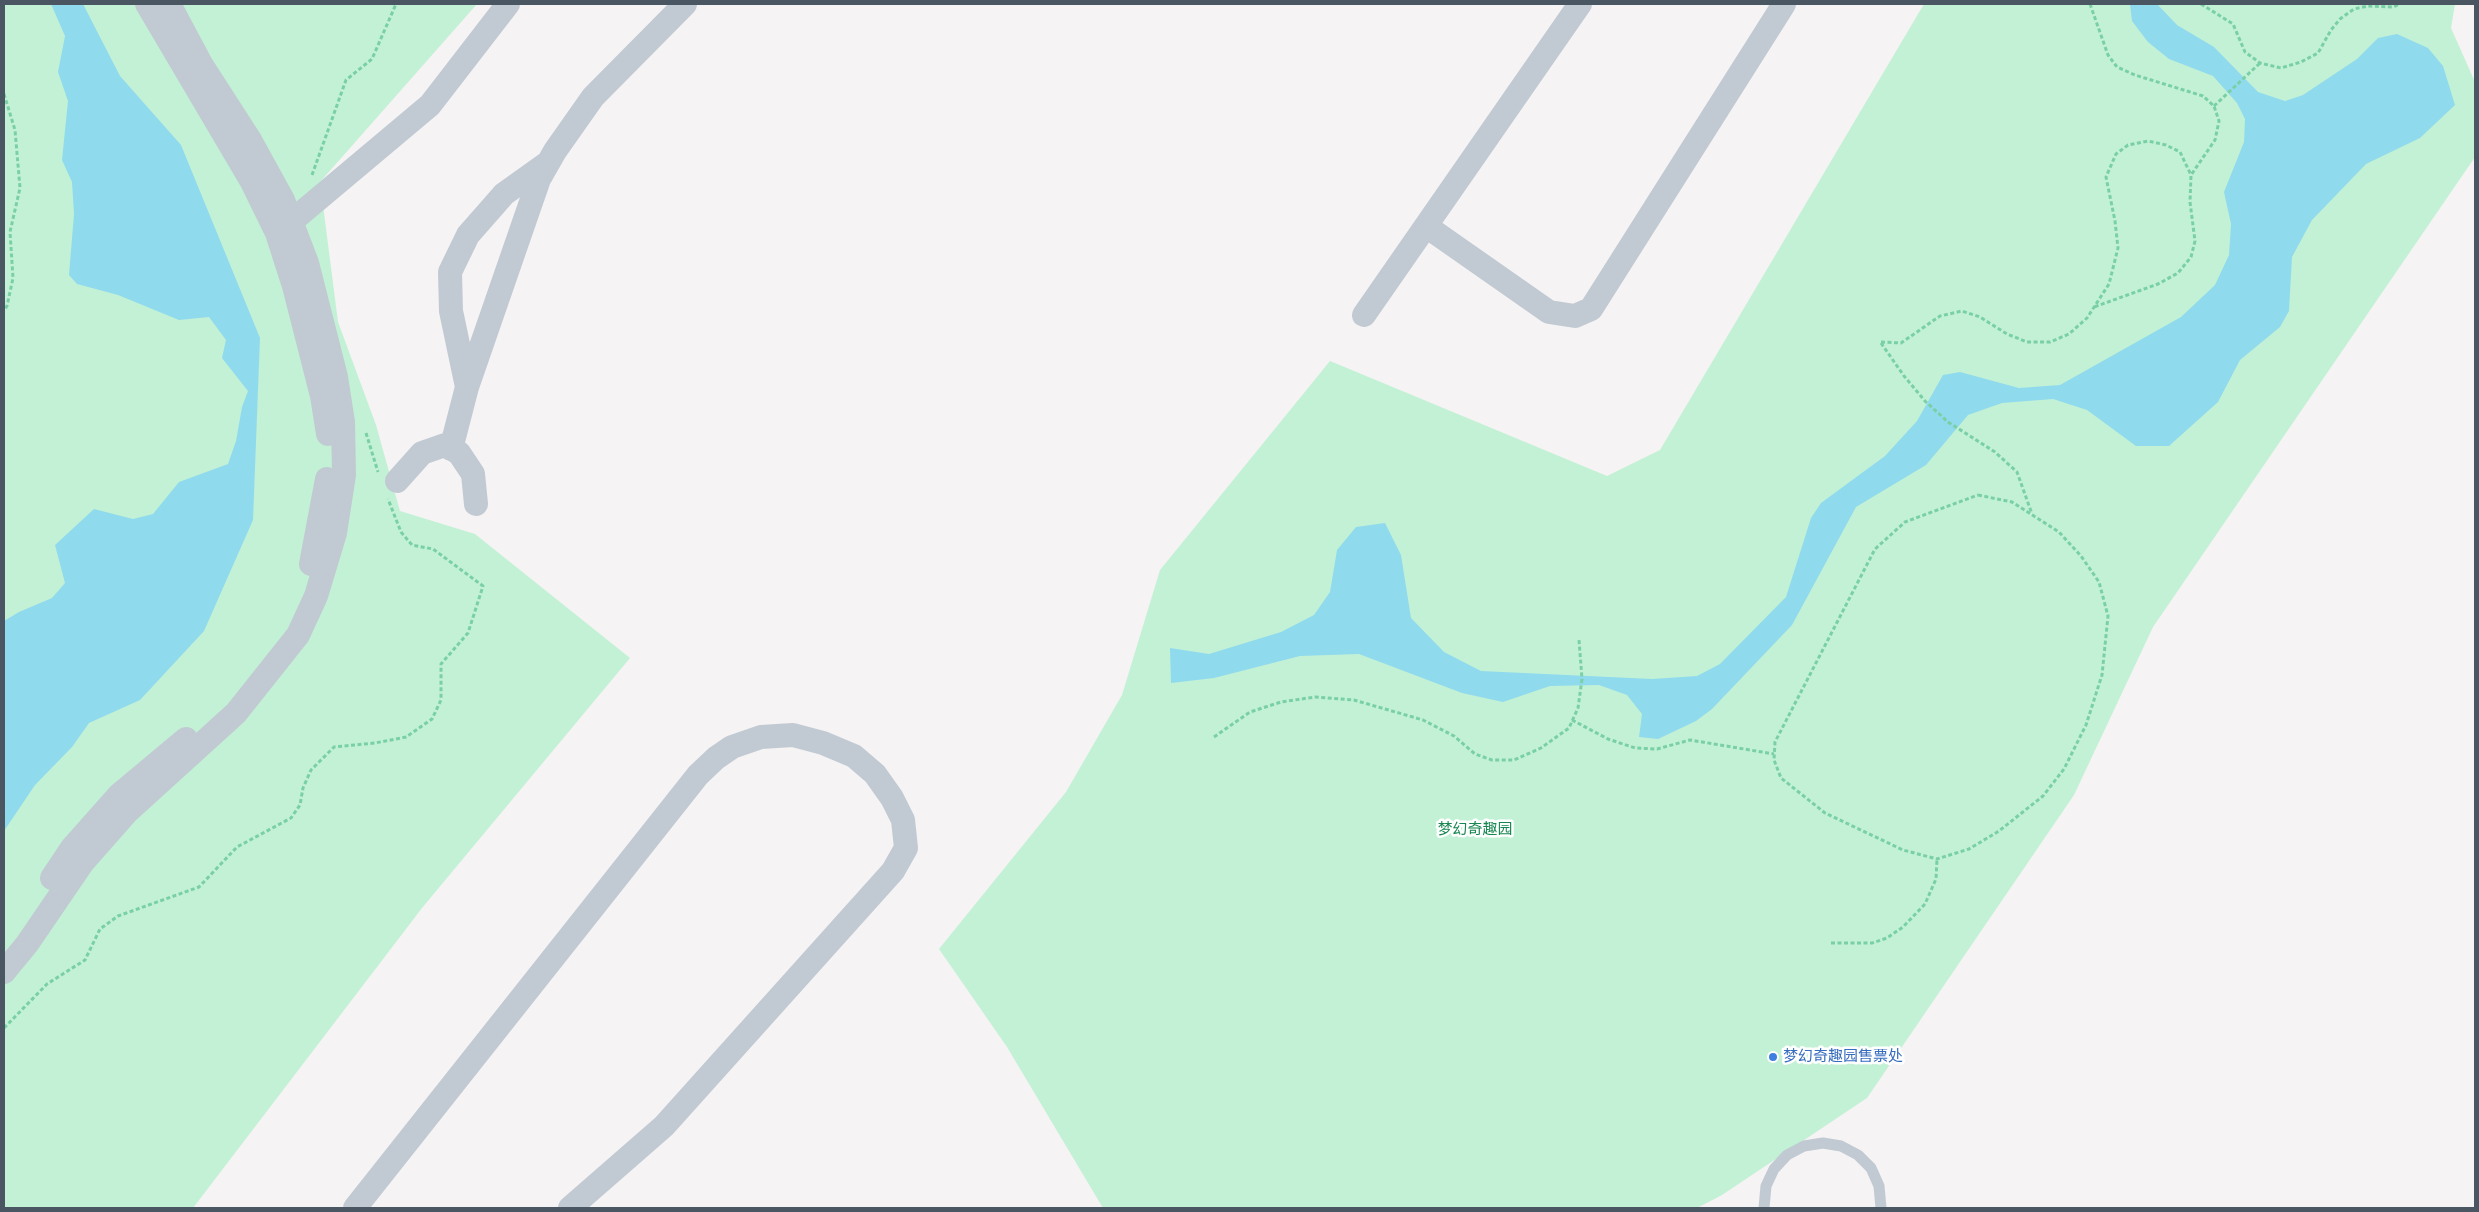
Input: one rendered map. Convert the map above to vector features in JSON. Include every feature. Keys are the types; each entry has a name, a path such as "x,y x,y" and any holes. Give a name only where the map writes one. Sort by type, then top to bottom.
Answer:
{"street":[{"path":"4,972 27,944 83,862 127,812 236,713 298,635 316,596 335,533 344,475 343,422 336,377 309,273 284,227 252,182 147,4"},
{"path":"4,949 72,848 119,795 205,723 243,685 281,634 302,595 314,552 328,474 328,433 322,396 294,286 284,227 283,200 250,140 201,64 169,4"},
{"path":"284,227 430,105 508,4"},
{"path":"451,448 467,387 539,179 593,97 685,4"},
{"path":"1364,315 1580,4"},
{"path":"1426,226 1550,312 1575,316 1591,310 1784,4"},
{"path":"467,387 451,311 450,272 468,235 504,194 548,163"},
{"path":"397,481 422,453 445,445 459,453 473,474 476,504"},
{"path":"355,1208 698,775 716,758 732,747 761,737 793,735 823,743 854,756 875,774 892,798 903,820 906,848 893,871 664,1126 570,1208"}],"lane":[{"path":"1764,1208 1766,1186 1774,1169 1787,1155 1804,1146 1823,1143 1841,1146 1858,1155 1871,1168 1879,1186 1881,1208"}],"path":[{"path":"313,203 308,187 346,80 372,59 396,4"},
{"path":"2090,4 2108,55 2118,68 2203,96 2214,106 2220,120 2215,140 2192,175 2190,202 2195,241 2191,257 2178,272 2158,284 2093,308"},
{"path":"2201,4 2233,24 2245,52 2260,63 2281,68 2301,62 2318,53 2331,30 2340,19 2354,9 2368,6 2394,7 2400,4"},
{"path":"2214,106 2260,63"},
{"path":"4,94 15,130 20,188 10,232 13,278 7,306 4,310"},
{"path":"2032,515 2017,472 1995,452 1948,422 1904,376 1881,342 1901,342 1940,316 1962,311 1980,317 2007,334 2027,342 2050,342 2069,334 2087,318 2109,284 2118,248 2115,221 2106,177 2116,154 2128,145 2148,141 2166,145 2180,152 2192,175"},
{"path":"1978,495 2012,502 2032,515 2059,532 2081,556 2099,582 2108,616 2102,675 2086,725 2064,769 2043,796 1991,836 1969,849 1937,860 1903,850 1825,813 1782,778 1774,760 1775,742 1875,549 1905,522 1978,495"},
{"path":"1214,737 1250,712 1281,702 1315,697 1354,700 1423,720 1454,736 1475,754 1492,760 1514,760 1541,748 1569,728 1578,708 1582,679 1579,640"},
{"path":"1572,720 1608,740 1635,748 1657,749 1690,740 1774,754"},
{"path":"1831,943 1872,943 1887,938 1903,927 1925,904 1936,879 1937,860"}],"green space":[{"path":"4,4 477,4 320,182 338,322 376,425 400,511 475,534 630,658 422,908 193,1208 4,1208"},
{"name":"梦幻奇趣园","path":"1924,4 2455,4 2451,28 2475,82 2475,157 2153,627 2074,795 1867,1098 1722,1195 1697,1208 1103,1208 1007,1047 939,949 1066,792 1122,695 1160,570 1330,361 1607,476 1660,450"}],"water":[{"path":"51,4 83,4 120,76 181,145 260,338 253,520 204,631 140,700 89,723 72,747 35,785 4,831 4,621 19,612 52,598 65,583 55,545 94,509 133,519 153,514 179,482 228,464 236,441 242,407 248,391 222,358 226,340 209,317 179,320 118,295 77,284 69,275 74,214 72,182 62,160 68,101 58,72 65,36"},
{"path":"2130,4 2157,4 2177,25 2214,47 2258,92 2285,101 2303,95 2357,59 2378,38 2397,34 2428,48 2443,66 2455,105 2420,138 2366,164 2312,220 2292,257 2289,311 2280,327 2240,360 2218,402 2169,446 2136,446 2087,410 2053,399 2002,403 1968,415 1926,465 1856,507 1792,625 1712,709 1696,721 1658,739 1639,737 1642,714 1627,695 1599,685 1550,686 1503,702 1462,693 1359,654 1300,656 1214,678 1171,683 1170,648 1209,654 1281,632 1314,615 1330,592 1337,550 1356,527 1385,523 1401,555 1411,618 1444,652 1481,671 1652,679 1697,676 1720,664 1786,597 1811,518 1821,503 1885,456 1917,421 1943,375 1960,372 2019,388 2060,385 2181,317 2215,285 2229,255 2231,224 2224,192 2244,142 2245,119 2237,103 2213,76 2169,59 2148,42 2132,21"}],"place":[{"name":"梦幻奇趣园售票处","path":"1773,1057"}]}
